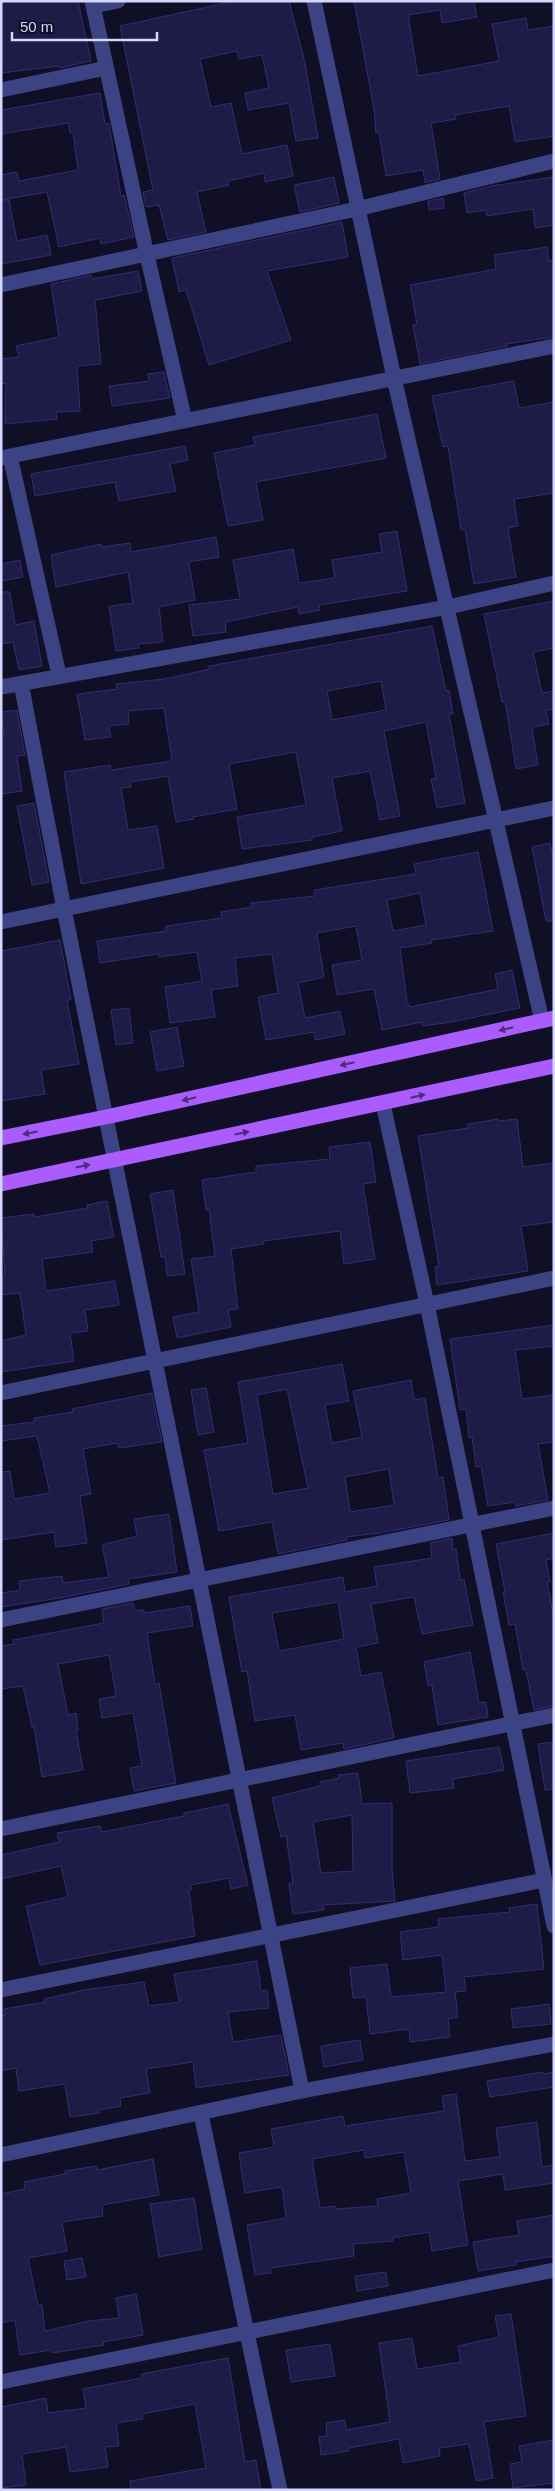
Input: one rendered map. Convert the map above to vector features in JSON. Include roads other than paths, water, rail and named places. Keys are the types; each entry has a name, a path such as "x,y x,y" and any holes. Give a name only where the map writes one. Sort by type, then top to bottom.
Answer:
{"main road":[{"path":"1,1138 106,1118 548,1020"},
{"path":"1,1184 554,1066"}],"street":[{"path":"118,1 93,4 147,255 186,421"},
{"path":"314,1 394,378 498,819 548,1020"},
{"path":"1,90 106,68"},
{"path":"1,285 357,209 554,161"},
{"path":"59,675 6,457 554,346"},
{"path":"1,687 59,675 448,607 554,583"},
{"path":"21,683 64,909 302,2091"},
{"path":"1,922 554,808"},
{"path":"383,1104 427,1304 554,1926"},
{"path":"1,1393 554,1278"},
{"path":"1,1620 554,1508"},
{"path":"1,1829 554,1715"},
{"path":"1,1990 544,1880"},
{"path":"1,2155 302,2091 554,2044"},
{"path":"201,2114 280,2490"},
{"path":"1,2382 554,2270"}]}
